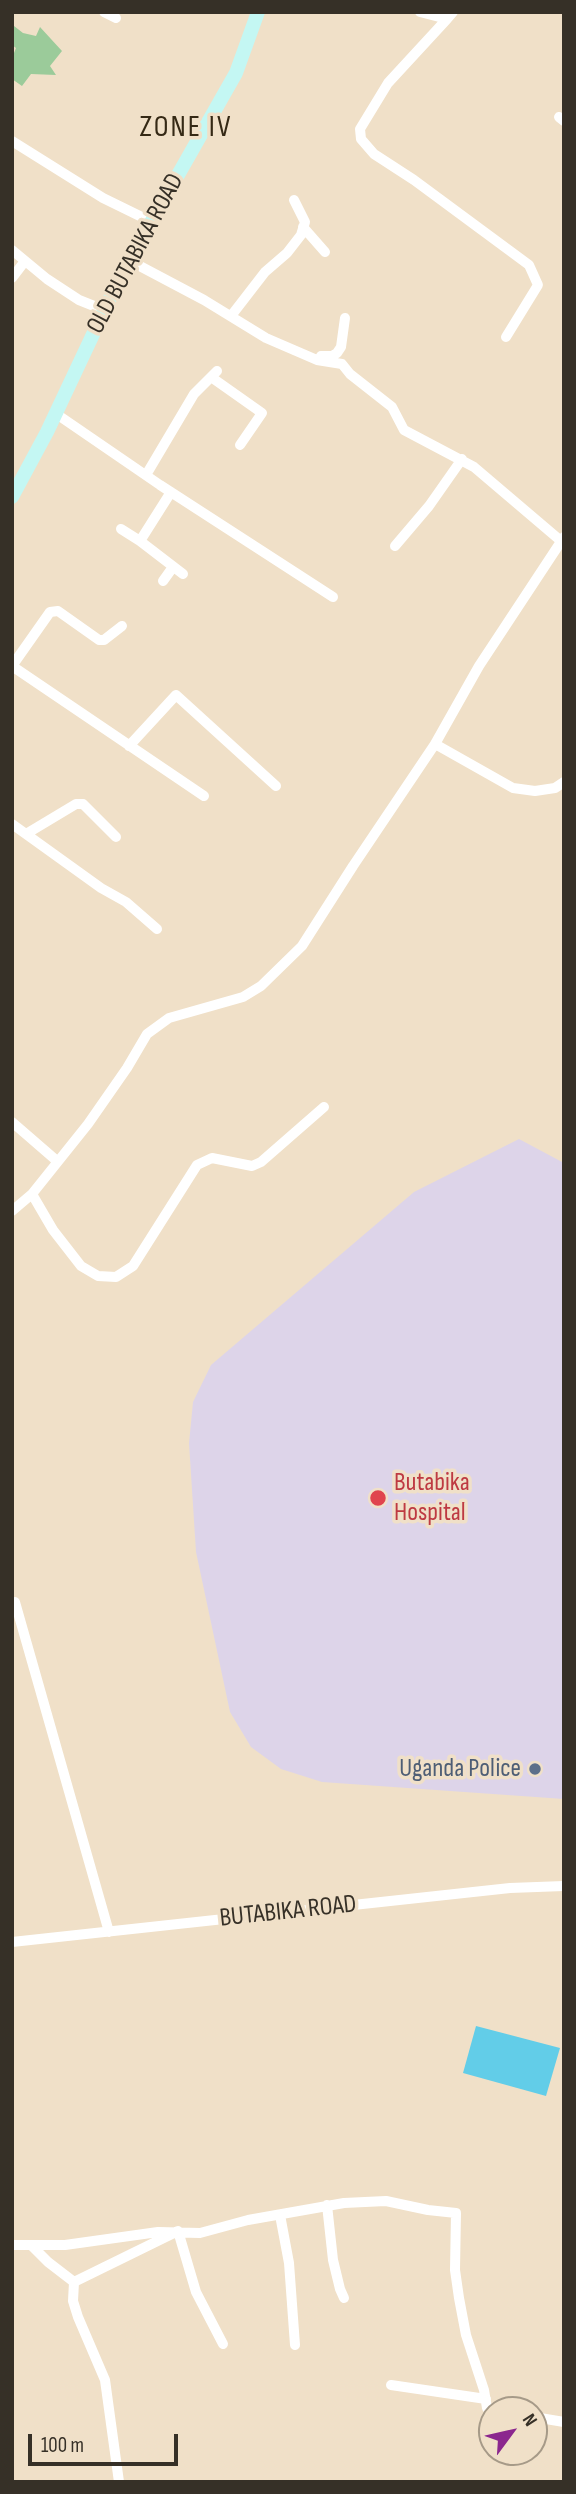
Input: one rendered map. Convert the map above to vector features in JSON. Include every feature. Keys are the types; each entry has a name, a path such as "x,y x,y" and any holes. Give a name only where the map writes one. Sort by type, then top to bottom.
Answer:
{"main road":[{"name":"OLD BUTABIKA ROAD","path":"12,497 131,257 236,73 258,12"}],"street":[{"path":"104,12 116,18"},
{"path":"420,12 450,16"},
{"path":"450,16 388,83 360,129 360,139 374,154 414,180 528,265 538,285 506,337"},
{"path":"12,141 103,198 150,222"},
{"path":"231,316 265,272 287,253 301,235 305,222 294,200"},
{"path":"303,227 324,252"},
{"path":"12,250 47,279 79,300 104,310"},
{"path":"12,1211 32,1194 88,1124 147,1034 169,1018 243,997 261,986 302,946 352,866 435,744 479,666 562,539 462,458 404,430 392,407 350,374 342,364 310,357 266,338 136,264 131,257"},
{"path":"12,278 25,261"},
{"path":"310,357 332,356 337,353 341,347 345,318"},
{"path":"146,475 194,394 214,374 262,413 240,444"},
{"path":"55,413 333,597"},
{"path":"395,546 429,506 462,458"},
{"path":"140,541 172,492"},
{"path":"121,529 183,575"},
{"path":"163,581 173,567"},
{"path":"122,626 104,640 99,640 58,611 50,612 12,666 204,796"},
{"path":"129,746 176,695 276,786"},
{"path":"435,744 513,788 535,791 555,788 564,782"},
{"path":"26,834 76,804 83,804 116,837"},
{"path":"12,824 101,888 126,902 157,929"},
{"path":"32,1194 53,1230 81,1266 98,1276 116,1277 133,1266 197,1165 212,1158 252,1166 261,1162 324,1107"},
{"path":"12,1122 57,1161"},
{"path":"15,1602 109,1932"},
{"name":"BUTABIKA ROAD","path":"12,1942 496,1889 564,1886"},
{"path":"12,2245 65,2245 158,2232 200,2233 248,2220 327,2205 386,2201 456,2213 455,2270 466,2335 485,2396"},
{"path":"327,2205 335,2270 344,2298"},
{"path":"280,2215 289,2263 295,2345"},
{"path":"74,2282 178,2231"},
{"path":"178,2231 196,2292 223,2344"},
{"path":"32,2246 74,2282"},
{"path":"74,2282 74,2301 78,2317 106,2380 119,2482"},
{"path":"391,2385 478,2398"}],"shaded area":[{"name":"Butabika Hospital","path":"519,1139 564,1163 564,1799 322,1782 281,1769 251,1747 230,1712 196,1552 189,1443 193,1402 211,1365 414,1192"}],"green space":[{"path":"14,26 23,33 36,36 40,27 62,51 50,66 56,75 31,74 22,86 12,79 12,58 16,48 12,45"}],"water":[{"path":"476,2026 560,2048 546,2096 463,2073"}],"place":[{"name":"Butabika Hospital","path":"378,1498"},
{"name":"Uganda Police","path":"535,1769"}],"district":[{"name":"ZONE IV","path":"186,128"}]}
